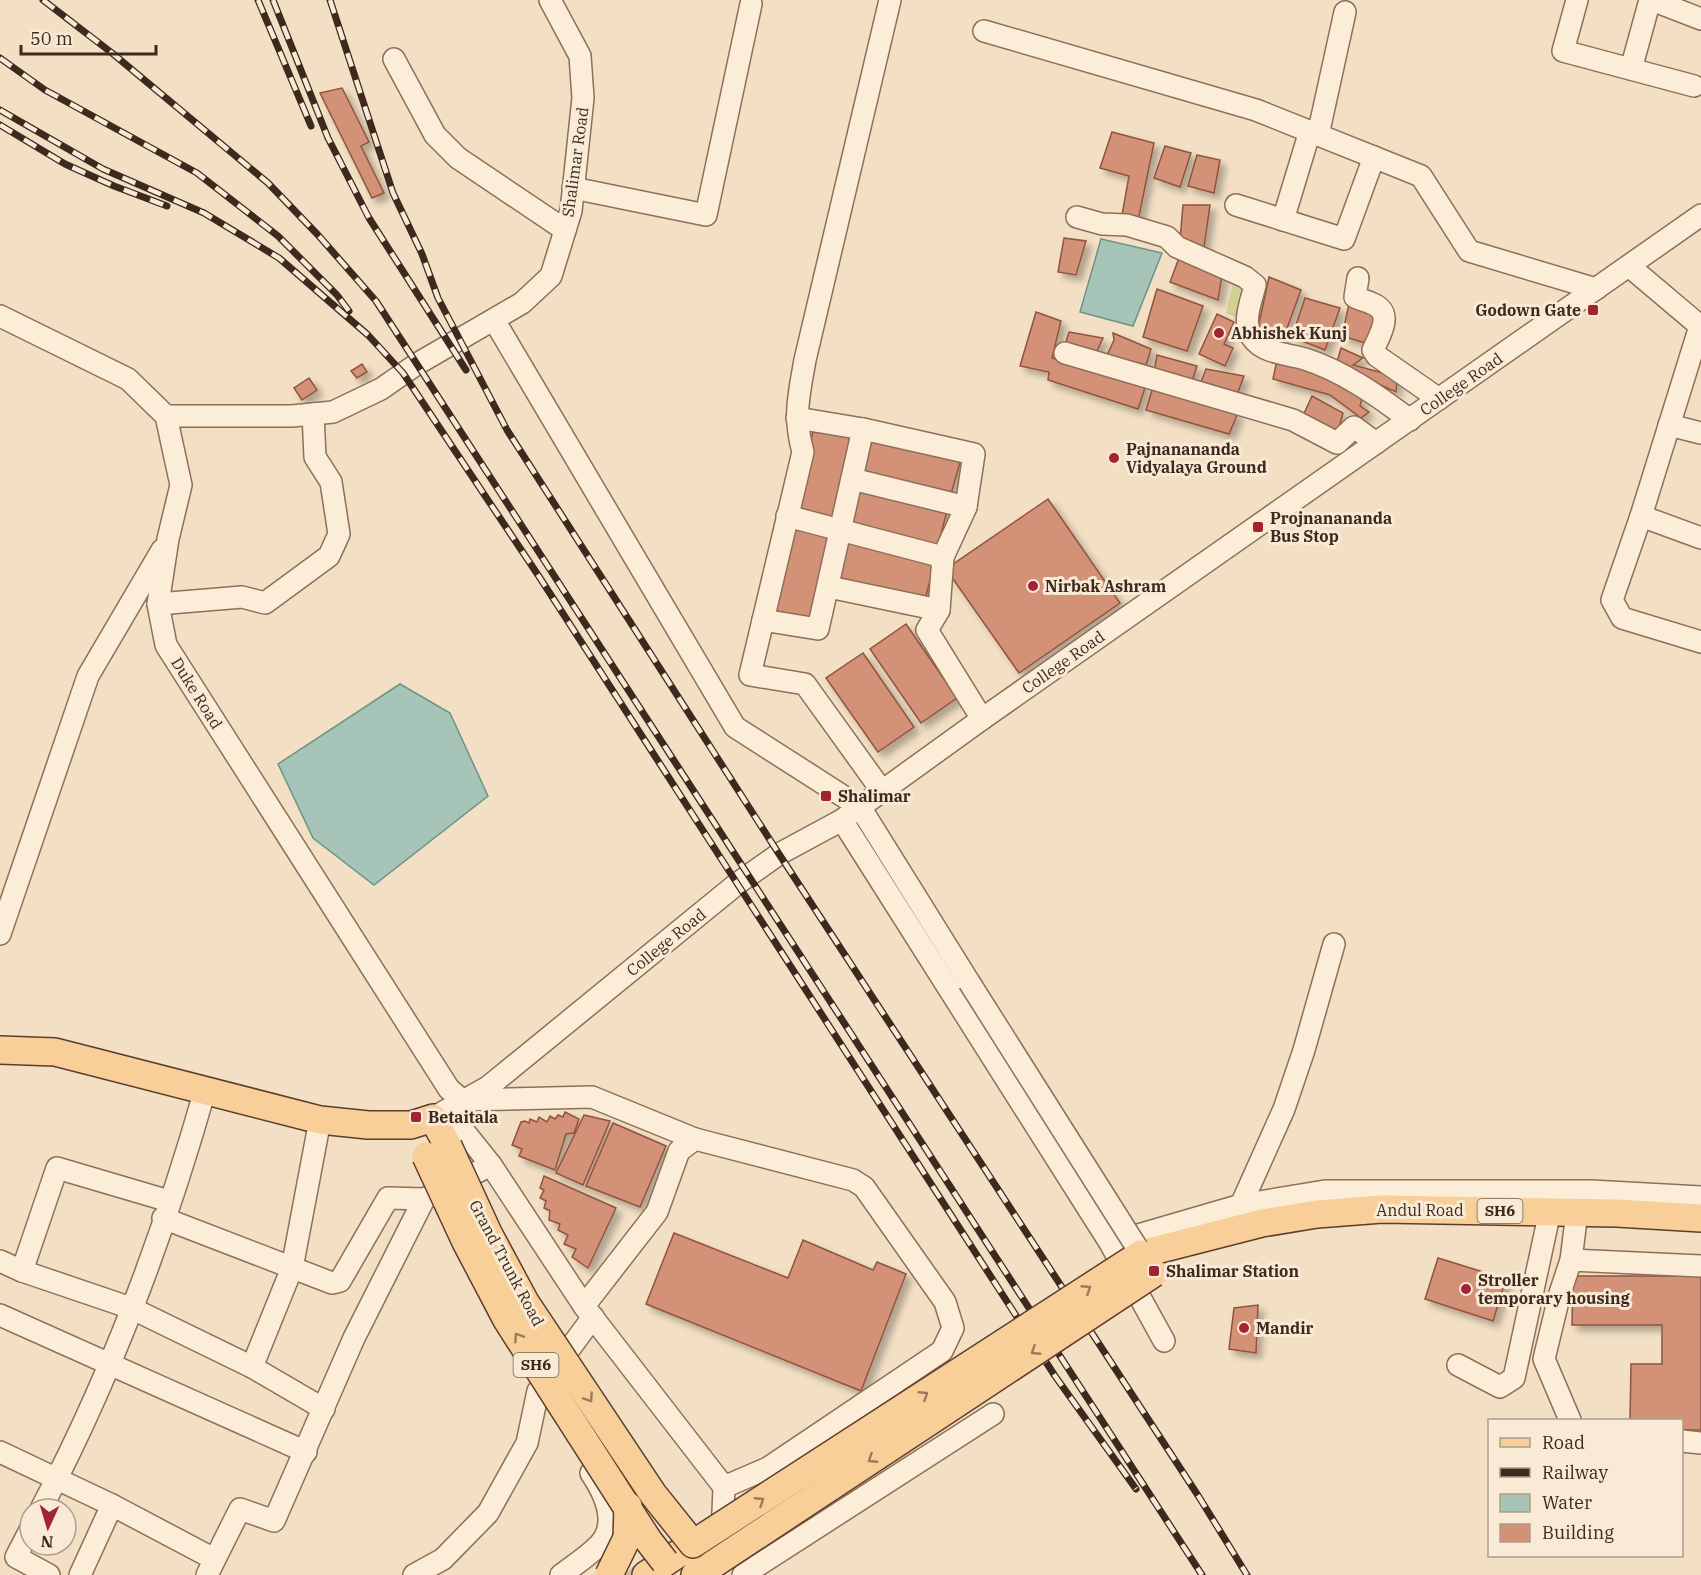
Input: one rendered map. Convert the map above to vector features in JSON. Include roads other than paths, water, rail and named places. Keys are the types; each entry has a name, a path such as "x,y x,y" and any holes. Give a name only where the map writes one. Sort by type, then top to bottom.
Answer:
{"main road":[{"path":"0,1050 55,1052 321,1119 368,1125 438,1114"},
{"name":"Grand Trunk Road","path":"438,1114 437,1151 466,1242 507,1320 628,1506 648,1540 662,1571"},
{"name":"Grand Trunk Road","path":"437,1151 488,1233 525,1302 653,1494 693,1544 709,1572"},
{"name":"Andul Road","path":"1148,1263 1213,1236 1273,1221 1317,1214 1382,1209 1617,1213 1701,1218"},
{"path":"662,1571 693,1544 1148,1263"},
{"path":"709,1572 1148,1263"},
{"path":"609,1575 627,1538 628,1506"}],"street":[{"name":"Shalimar Road","path":"166,416 333,412 381,389 417,364 487,325 522,303 550,276 571,211 583,98 580,56 550,0"},
{"path":"882,791 805,684 750,675 803,452 797,431 797,418 805,360 890,0"},
{"path":"1577,0 1563,51 1694,86"},
{"path":"1631,69 1651,0 1701,19"},
{"path":"573,188 705,215 751,4"},
{"path":"1283,220 1314,133 1345,12"},
{"path":"984,31 1256,110 1421,176 1469,250 1596,289"},
{"path":"393,59 435,135 458,158 565,230"},
{"path":"1236,205 1344,239 1374,157"},
{"name":"College Road","path":"438,1114 488,1087 738,883 779,855 842,820 982,719 1701,215"},
{"path":"1077,217 1102,224 1127,225 1167,237 1177,247 1245,277 1256,285 1248,311 1248,330 1255,340 1268,350 1305,359 1334,371 1383,400 1410,420"},
{"path":"1629,266 1701,326 1612,600 1622,618 1701,642"},
{"path":"1358,278 1354,297 1375,304 1384,311 1386,317 1373,350 1377,356 1439,399"},
{"path":"0,316 128,379 166,416"},
{"path":"487,325 735,726 860,807 1148,1263"},
{"path":"1065,353 1293,420 1337,443 1354,427 1376,444"},
{"path":"158,604 242,597 265,603 329,556 339,534 331,482 315,457 313,414"},
{"name":"Duke Road","path":"166,416 181,485 168,539 158,604 166,645 449,1089 438,1114 490,1165 588,1311 724,1487"},
{"path":"797,418 863,429 974,454 966,507 943,557 939,610 927,630 982,719"},
{"path":"1669,425 1701,433"},
{"path":"763,620 818,629 863,429"},
{"path":"852,479 966,507"},
{"path":"787,516 943,557"},
{"path":"1641,516 1701,538"},
{"path":"2,921 88,676 168,539"},
{"path":"829,587 939,610"},
{"path":"842,820 1110,1243 1164,1341"},
{"path":"1241,1205 1284,1109 1304,1050 1334,944"},
{"path":"47,1497 110,1364 166,1209 205,1090"},
{"path":"438,1114 592,1097 695,1139 853,1179 864,1187 945,1302 952,1328 942,1351 768,1468 724,1487 709,1572"},
{"path":"252,1367 292,1268 321,1119"},
{"path":"414,1575 443,1559 488,1513 526,1443 538,1391 588,1311 657,1212 679,1151 695,1139"},
{"path":"22,1271 57,1168 166,1209 292,1268 332,1283 340,1281 388,1198 424,1199 490,1165"},
{"path":"1110,1243 1241,1205 1325,1191 1591,1191 1701,1197"},
{"path":"0,1452 112,1505 210,1567 240,1509 274,1521 354,1338 424,1199"},
{"path":"1458,1365 1500,1387 1514,1378 1550,1212"},
{"path":"1570,1419 1544,1359 1560,1293 1571,1260 1577,1212"},
{"path":"1571,1260 1701,1266"},
{"path":"0,1261 22,1271 131,1308 252,1367 324,1409"},
{"path":"0,1315 306,1452"},
{"path":"538,1391 600,1486 607,1502 610,1519 606,1535 599,1545 561,1575"},
{"path":"743,1575 993,1414"},
{"path":"1683,1441 1701,1443"},
{"path":"80,1575 112,1505"},
{"path":"18,1553 16,1557 49,1575"}],"water":[{"path":"1101,239 1162,253 1133,326 1080,312"},
{"path":"400,684 450,713 488,796 374,885 313,838 278,764"}],"tunnel":[{"path":"605,1551 630,1575"}],"railway":[{"path":"43,0 112,53 268,183 376,301 1202,1575"},
{"path":"258,0 311,126"},
{"path":"273,0 328,138 369,218 466,370"},
{"path":"330,0 393,193 422,254 438,298 507,430 779,854 1199,1497 1247,1575"},
{"path":"0,58 45,90 197,173 278,236 337,295 349,311"},
{"path":"0,110 103,169 204,213 279,258 368,335 403,373 540,578 1055,1376 1136,1489"},
{"path":"0,125 65,164 167,206"}],"place":[{"name":"Godown Gate","path":"1593,310"},
{"name":"Abhishek Kunj","path":"1219,333"},
{"name":"Pajnanananda Vidyalaya Ground","path":"1114,458"},
{"name":"Projnanananda Bus Stop","path":"1258,527"},
{"name":"Nirbak Ashram","path":"1033,586"},
{"name":"Shalimar","path":"826,796"},
{"name":"Betaitala","path":"416,1117"},
{"name":"Shalimar Station","path":"1154,1271"},
{"name":"Stroller temporary housing","path":"1466,1289"},
{"name":"Mandir","path":"1244,1328"}]}
